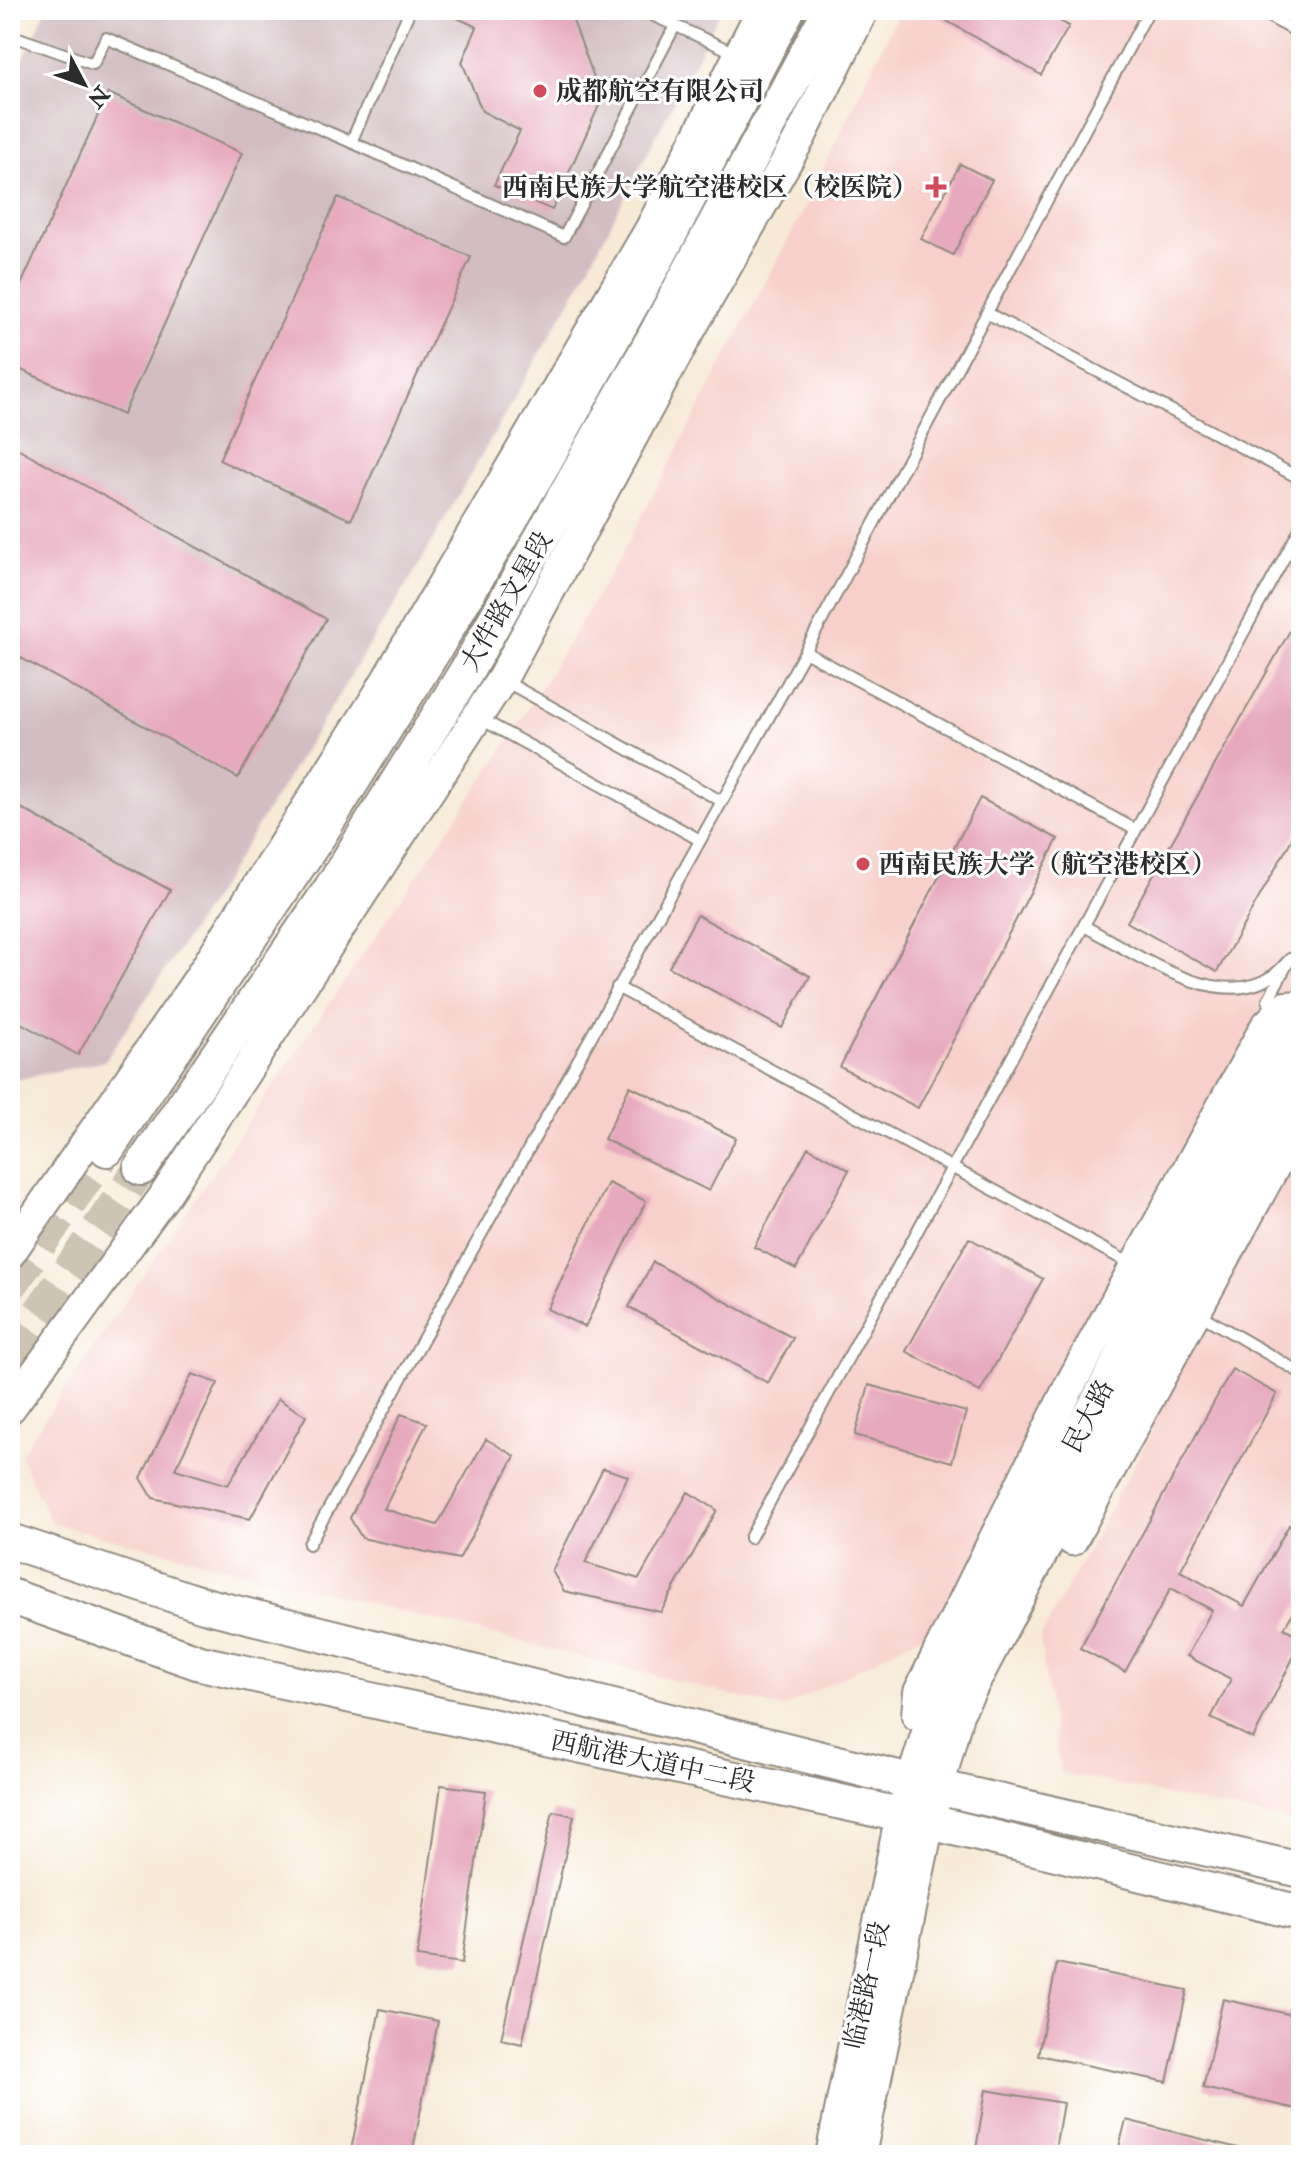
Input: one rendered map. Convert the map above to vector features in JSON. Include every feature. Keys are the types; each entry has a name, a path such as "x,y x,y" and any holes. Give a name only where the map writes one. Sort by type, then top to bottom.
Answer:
{"main road":[{"name":"大件路文星段","path":"107,1149 320,833 437,645 544,462 658,256 787,10"},
{"name":"大件路文星段","path":"141,1168 331,889 466,672 655,336 830,10"},
{"path":"10,1541 204,1605 924,1784 1301,1870"},
{"name":"西航港大道中二段","path":"10,1596 200,1663 915,1819 1301,1913"}],"street":[{"path":"10,1253 198,980 378,695 651,228 762,10"},
{"path":"10,1408 163,1198 479,718 686,337 801,136 863,10"},
{"path":"924,1784 919,1692 1069,1387 1266,1026 1290,1016"},
{"name":"民大路","path":"915,1819 924,1784 936,1704 1290,1016"},
{"name":"民大路","path":"924,1784 1301,1060"},
{"path":"924,1784 992,1690 1301,1117"},
{"name":"临港路一段","path":"831,2155 915,1819"},
{"name":"临港路一段","path":"860,2155 915,1819"}],"lane":[{"path":"351,142 410,10"},
{"path":"641,10 740,55"},
{"path":"309,1544 805,652 1149,10"},
{"path":"1257,10 1301,34"},
{"path":"10,35 93,64 106,38 564,237 675,26"},
{"path":"987,313 1301,479"},
{"path":"750,1538 1301,527"},
{"path":"805,652 1136,830"},
{"path":"502,679 721,801"},
{"path":"479,718 700,840"},
{"path":"1084,926 1197,984 1229,988 1254,985 1272,977 1296,958"},
{"path":"1290,1016 1268,1000 1296,958"},
{"path":"617,987 1135,1266"},
{"path":"1194,1312 1301,1373"}],"shaded area":[{"path":"46,10 721,10 580,284 411,578 218,890 105,1061 10,1081 10,88"},
{"name":"西南民族大学（航空港校区）","path":"900,10 1301,10 1301,1029 934,1629 783,1708 51,1523 20,1455 501,753 621,556 802,213"},
{"path":"1301,1093 1301,1824 1060,1772 1040,1638 1153,1429 1119,1411"}],"building":[{"path":"440,10 569,10 602,99 552,210 494,185 520,131 482,111 462,62 477,27"},
{"path":"928,10 1039,10 1069,26 1041,75"},
{"path":"108,93 242,153 123,415 10,365 10,309"},
{"path":"960,164 992,180 953,255 921,239"},
{"path":"338,197 471,257 351,520 219,460"},
{"path":"10,444 326,619 238,778 10,652"},
{"path":"1301,611 1301,823 1217,972 1127,922"},
{"path":"980,798 1058,839 918,1108 840,1067"},
{"path":"10,802 170,890 78,1055 10,1017"},
{"path":"697,915 810,976 782,1028 669,967"},
{"path":"630,1086 736,1138 709,1191 604,1139"},
{"path":"808,1147 849,1170 796,1269 754,1247"},
{"path":"608,1183 646,1201 585,1327 547,1309"},
{"path":"969,1238 1043,1279 980,1392 906,1351"},
{"path":"653,1262 793,1338 768,1383 629,1307"},
{"path":"1232,1369 1277,1394 1180,1571 1244,1606 1289,1525 1301,1532 1301,1599 1284,1628 1301,1637 1301,1660 1294,1656 1253,1739 1211,1718 1231,1679 1187,1656 1212,1610 1171,1588 1125,1672 1080,1648"},
{"path":"192,1374 218,1383 175,1469 228,1485 278,1399 306,1416 250,1519 153,1498 141,1478"},
{"path":"869,1385 966,1412 952,1462 855,1435"},
{"path":"401,1414 427,1423 384,1509 437,1525 486,1439 515,1456 459,1559 362,1538 350,1518"},
{"path":"603,1468 628,1476 585,1563 639,1579 688,1492 717,1510 661,1612 564,1591 552,1571"},
{"path":"441,1785 486,1791 462,1963 417,1957"},
{"path":"553,1811 574,1816 522,2044 501,2039"},
{"path":"1057,1963 1187,1990 1167,2082 1038,2055"},
{"path":"1223,1999 1301,2017 1301,2110 1203,2088"},
{"path":"380,2009 438,2021 412,2155 350,2155"},
{"path":"986,2090 1063,2103 1054,2155 975,2155"},
{"path":"1126,2120 1246,2150 1246,2155 1117,2155"}],"tunnel":[{"path":"10,1286 107,1149"},
{"path":"10,1355 141,1168"}],"place":[{"name":"成都航空有限公司","path":"540,91"},
{"name":"西南民族大学航空港校区（校医院）","path":"936,187"},
{"name":"西南民族大学（航空港校区）","path":"863,864"}]}
